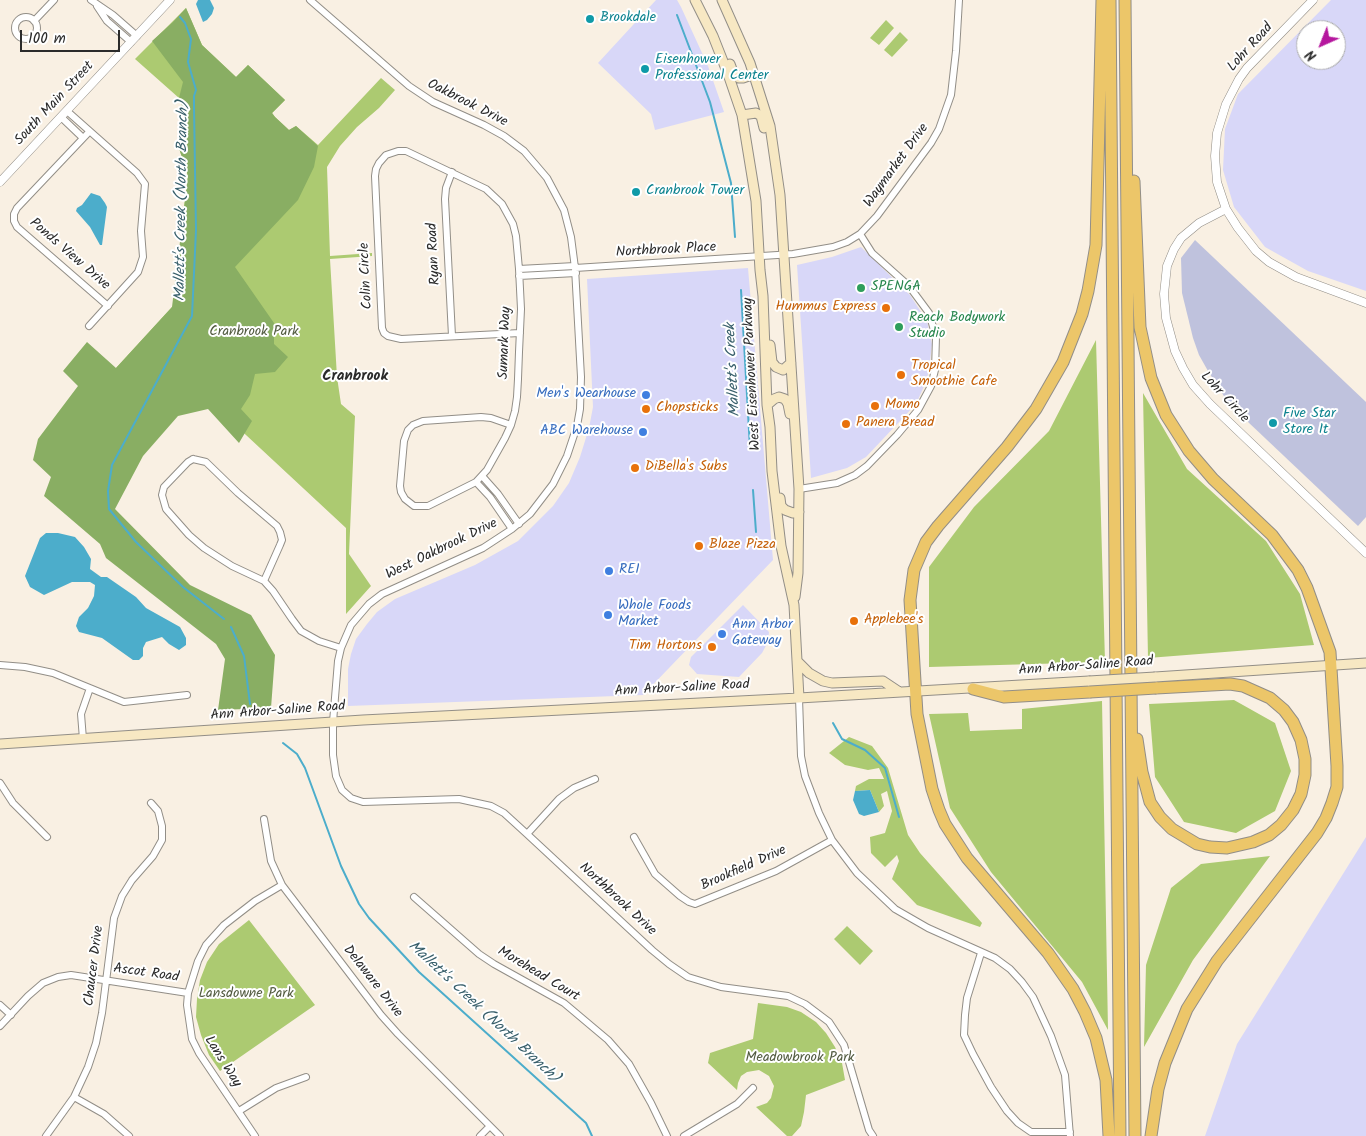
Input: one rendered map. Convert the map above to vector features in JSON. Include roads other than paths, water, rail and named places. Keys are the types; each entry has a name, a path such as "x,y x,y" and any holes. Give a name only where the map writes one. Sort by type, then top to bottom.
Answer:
{"highway":[{"path":"1102,0 1096,245 1090,283 1082,314 1063,362 1036,409 1007,447 926,542 914,570 910,600 917,714 932,789 946,824 967,858 1048,952 1073,989 1085,1012 1096,1038 1106,1080 1109,1136"},
{"path":"1110,0 1120,1136"},
{"path":"1125,0 1135,1136"},
{"path":"1126,132 1134,177 1140,327 1146,360 1157,396 1177,434 1200,465 1272,535 1298,570 1307,588 1330,652 1337,766 1337,787 1326,818 1317,833 1217,960 1187,1009 1158,1089 1151,1136"},
{"path":"973,689 1004,697 1089,687 1155,683 1230,684 1243,686 1270,698 1284,710 1293,722 1301,740 1305,759 1305,775 1293,810 1281,825 1269,835 1253,842 1227,848 1197,844 1172,830 1150,802 1145,788 1131,709"}],"main road":[{"name":"West Eisenhower Parkway","path":"722,0 754,74 770,126 780,195 799,489 798,573 794,605"},
{"name":"West Eisenhower Parkway","path":"697,4 728,74 742,115 756,201 772,471 782,546 794,605 799,698"},
{"path":"697,4 712,22 735,75 740,78 754,74"},
{"path":"742,115 756,113 761,116 774,183 780,195"},
{"path":"763,296 768,309 772,362 776,367 783,370 791,363"},
{"path":"767,405 779,397 785,399 788,404 793,464 798,471"},
{"path":"770,427 775,435 781,506 790,512 799,512"},
{"path":"797,661 809,673 823,681 832,683 883,681 899,691"},
{"name":"Ann Arbor-Saline Road","path":"1155,683 1366,663"},
{"name":"Ann Arbor-Saline Road","path":"0,744 333,722 799,698 899,691 973,689"}],"street":[{"path":"34,21 54,0"},
{"path":"91,0 113,14 137,36"},
{"name":"South Main Street","path":"0,182 170,0"},
{"name":"Oakbrook Drive","path":"310,0 408,86 433,102 498,132 531,158 547,178 564,210 572,237 581,376"},
{"name":"Waymarket Drive","path":"785,255 833,248 860,234 877,216 932,144 940,129 951,95 959,0"},
{"name":"Lohr Road","path":"1313,0 1247,68 1239,79 1226,104 1217,133 1215,156 1217,182 1226,209 1246,239 1269,262 1296,277 1366,303"},
{"path":"97,5 107,21 131,42"},
{"path":"64,114 89,132 137,173 145,184 142,217 143,256 141,265 134,278 89,326"},
{"path":"64,114 83,138"},
{"name":"Ponds View Drive","path":"89,132 17,208 14,214 14,221 17,227 108,306"},
{"name":"Colin Circle","path":"452,172 406,151 398,151 382,159 376,168 382,328 388,336 394,338 520,333"},
{"name":"Sumark Way","path":"452,172 486,189 502,204 513,224 516,236 521,309 517,397 511,425 502,444 482,476 476,482 428,506 421,507 409,502 401,492 404,441 408,430 413,425 422,421 481,417 491,418 511,425"},
{"name":"Ryan Road","path":"452,172 446,188 445,199 452,336"},
{"name":"Lohr Circle","path":"1226,209 1200,223 1181,238 1167,266 1164,294 1166,318 1174,351 1193,385 1210,404 1366,553"},
{"path":"799,489 837,483 855,475 867,466 918,410 931,386 935,370 936,337 929,313 909,286 872,253 860,234"},
{"name":"Northbrook Place","path":"519,272 785,255"},
{"name":"West Oakbrook Drive","path":"333,722 336,680 341,648 351,625 358,615 382,594 482,548 512,530 547,494 561,471 577,426 580,409 581,376"},
{"path":"264,581 282,540 277,526 238,493 206,462 192,459 164,487 162,496 166,509 189,535 204,548 232,566 264,581 301,630 319,641 341,648"},
{"path":"482,476 498,494 519,524"},
{"path":"476,482 490,497 512,530"},
{"path":"0,665 25,667 53,673 124,702 187,696"},
{"path":"83,739 81,714 90,688"},
{"path":"799,698 801,756 805,776 832,840 857,873 895,909 928,928 996,958 1010,969 1033,997 1066,1075 1070,1134 1031,1132 1018,1123 1007,1111 991,1087 973,1054 964,1035 965,1015 967,998 981,953"},
{"name":"Northbrook Drive","path":"333,722 333,755 336,776 342,790 352,798 363,802 459,798 490,806 504,813 652,950 668,964 688,977 721,987 788,996 805,1004 824,1018 834,1028 844,1045 872,1136"},
{"path":"527,834 559,799 574,788 595,779"},
{"path":"0,784 13,803 47,837"},
{"name":"Chaucer Drive","path":"46,1136 74,1097 88,1068 96,1043 102,1013 114,918 122,896 132,880 153,856 162,840 162,826 158,812 151,803"},
{"name":"Delaware Drive","path":"264,819 271,861 282,885 381,1015 500,1136"},
{"name":"Brookfield Drive","path":"634,837 655,874 680,896 695,904 776,871 832,840"},
{"name":"Lans Way","path":"255,1136 209,1070 192,1039 187,1005 188,993 198,961 206,945 224,925 255,901 282,885"},
{"name":"Morehead Court","path":"414,898 479,954 564,1003 608,1040 629,1064 667,1136"},
{"name":"Ascot Road","path":"0,1026 43,983 58,977 71,975 188,993"},
{"path":"0,1005 11,1015"},
{"path":"239,1112 276,1088 306,1077"},
{"path":"684,1136 737,1104 753,1088"},
{"path":"74,1097 104,1114 129,1136"},
{"path":"480,1136 489,1126"}],"water":[{"path":"198,0 210,0 214,8 212,14 203,22 196,4"},
{"path":"91,193 100,196 107,207 102,245 100,245 90,227 76,211"},
{"path":"46,533 58,533 75,537 91,559 90,569 101,577 107,577 136,597 146,608 180,627 186,638 186,645 179,650 162,637 146,642 143,648 143,656 139,660 133,660 102,638 79,632 76,626 79,617 88,608 94,596 95,585 90,582 72,582 44,595 30,587 25,576 40,538"},
{"path":"870,790 879,812 864,816 859,814 853,800 855,791"}],"waterway":[{"name":"Mallett's Creek","path":"677,15 710,102 731,183 735,237"},
{"name":"Mallett's Creek (North Branch)","path":"180,17 185,23 191,39 188,62 196,90 194,96 196,230 192,316 112,465 108,491 109,509 136,542 183,587 224,619"},
{"name":"Mallett's Creek","path":"741,290 750,448"},
{"name":"Mallett's Creek","path":"753,490 756,532"},
{"name":"Mallett's Creek (North Branch)","path":"231,627 244,656 250,704"},
{"name":"Mallett's Creek","path":"833,723 842,739 865,750 885,768 899,817"},
{"name":"Mallett's Creek (North Branch)","path":"283,743 297,754 305,768 341,866 359,904 369,918 419,972 586,1123 592,1136"}],"place":[{"name":"Brookdale","path":"590,19"},
{"name":"Eisenhower Professional Center","path":"645,69"},
{"name":"Cranbrook Tower","path":"636,192"},
{"name":"SPENGA","path":"861,288"},
{"name":"Hummus Express","path":"886,308"},
{"name":"Reach Bodywork Studio","path":"899,327"},
{"name":"Tropical Smoothie Cafe","path":"901,375"},
{"name":"Men's Wearhouse","path":"646,395"},
{"name":"Momo","path":"875,406"},
{"name":"Chopsticks","path":"646,409"},
{"name":"Five Star Store It","path":"1273,423"},
{"name":"Panera Bread","path":"846,424"},
{"name":"ABC Warehouse","path":"643,432"},
{"name":"DiBella's Subs","path":"635,468"},
{"name":"Blaze Pizza","path":"699,546"},
{"name":"REI","path":"609,571"},
{"name":"Whole Foods Market","path":"608,615"},
{"name":"Applebee's","path":"854,621"},
{"name":"Ann Arbor Gateway","path":"722,634"},
{"name":"Tim Hortons","path":"712,647"}],"district":[{"name":"Cranbrook","path":"355,377"}],"park label":[{"name":"Cranbrook Park","path":"254,333"},
{"name":"Lansdowne Park","path":"246,995"},
{"name":"Meadowbrook Park","path":"800,1059"}]}
